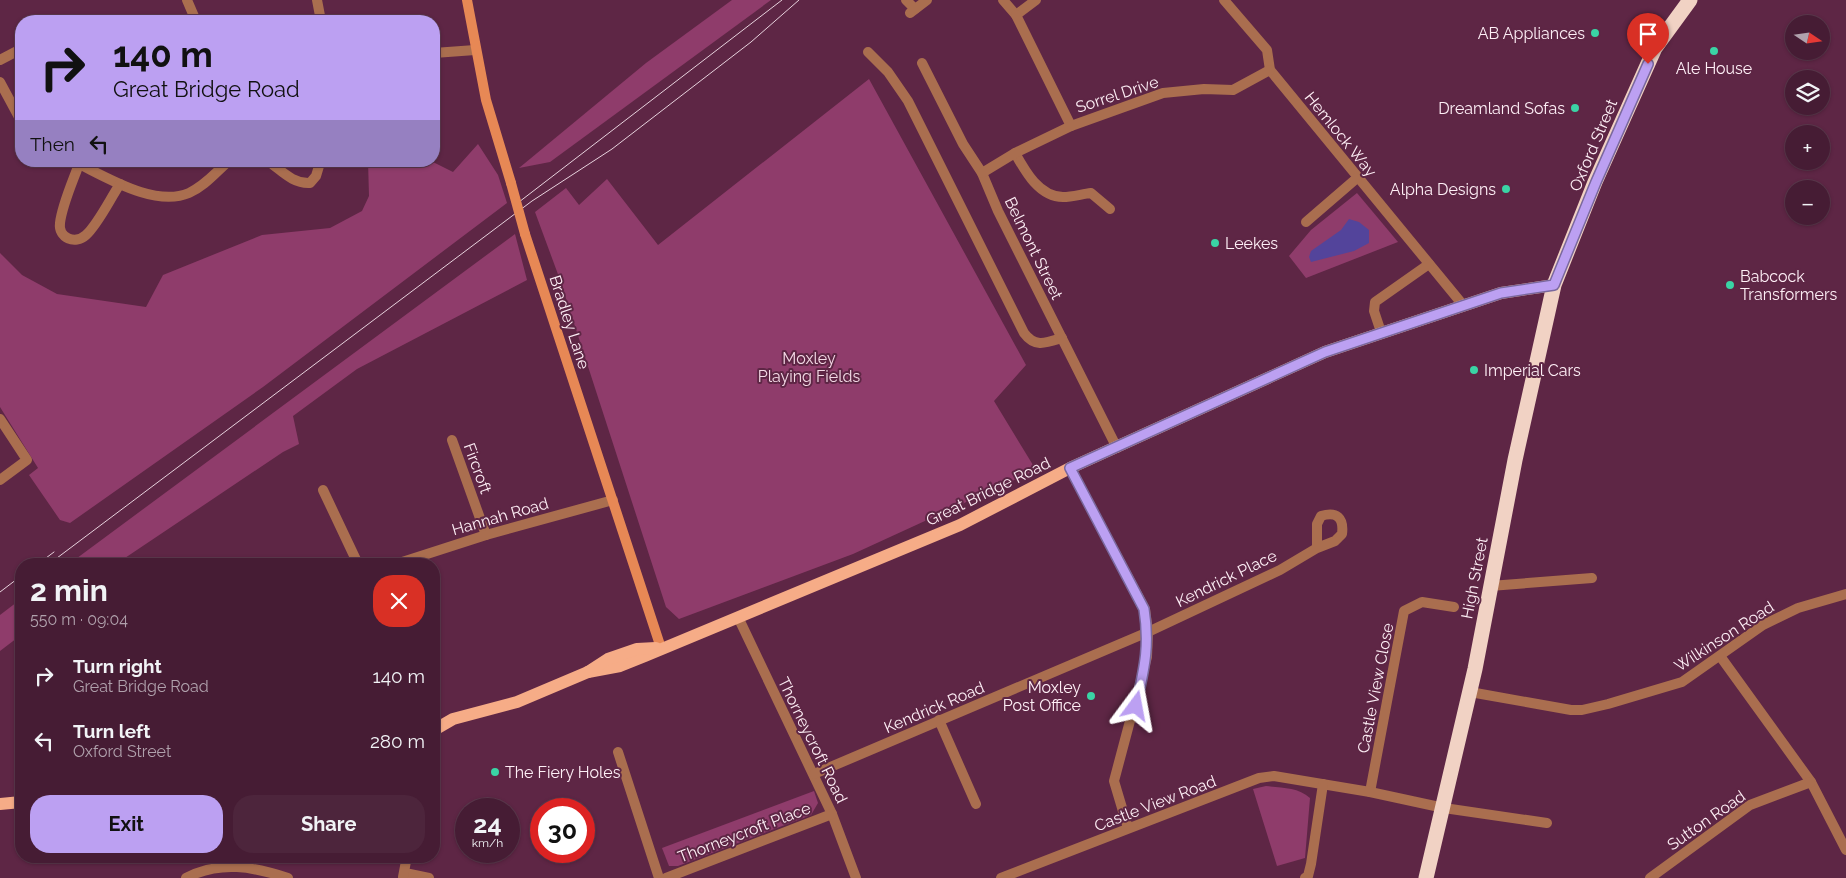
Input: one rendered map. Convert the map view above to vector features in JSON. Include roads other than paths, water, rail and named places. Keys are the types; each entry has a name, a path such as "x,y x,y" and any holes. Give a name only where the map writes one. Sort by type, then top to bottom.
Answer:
{"highway":[{"name":"Oxford Street","path":"1554,285 1596,182 1655,48 1690,0"},
{"name":"High Street","path":"1426,878 1470,692 1541,336 1554,285"}],"main road":[{"name":"Great Bridge Road","path":"440,719 453,719 518,702 588,672 620,666 960,525 1070,468 1325,352 1463,305 1517,289 1554,285"},
{"name":"Great Bridge Road","path":"440,727 453,719"},
{"path":"0,804 15,803"}],"street":[{"path":"187,0 193,15"},
{"path":"318,0 320,15"},
{"name":"Bradley Lane","path":"467,0 486,100 525,234 661,648"},
{"path":"906,0 912,11 927,0"},
{"path":"1003,0 1016,15 1071,126"},
{"path":"1016,15 1036,0"},
{"name":"Hemlock Way","path":"1224,0 1267,50 1270,70 1463,305"},
{"path":"440,53 475,50"},
{"path":"0,60 15,52"},
{"path":"868,52 888,72 908,101 1024,333 1029,340 1037,344 1045,344 1062,338"},
{"name":"Belmont Street","path":"922,63 963,144 982,173 1117,448"},
{"name":"Sorrel Drive","path":"982,173 1015,153 1071,126 1163,93 1204,89 1232,90 1270,70"},
{"path":"0,82 15,110"},
{"path":"1015,153 1028,178 1044,190 1064,197 1091,193 1110,209"},
{"path":"75,167 59,224 63,234 70,240 78,240 87,234 120,184"},
{"path":"84,167 120,184 156,196 170,198 189,193 203,184 221,167"},
{"path":"276,167 295,181 303,183 310,183 316,176 319,167"},
{"path":"1306,222 1357,178"},
{"path":"1381,332 1374,311 1375,302 1429,264"},
{"path":"0,419 28,460 0,480"},
{"name":"Fircroft","path":"452,440 486,535"},
{"path":"1070,468 1144,609 1148,632 1147,657 1114,781 1128,828"},
{"path":"323,490 355,558"},
{"name":"Hannah Road","path":"415,558 486,535 613,500"},
{"name":"Kendrick Place","path":"1148,632 1280,570 1317,548"},
{"path":"1490,586 1592,578"},
{"name":"Wilkinson Road","path":"1470,692 1582,710 1682,682 1763,625 1790,612 1846,594"},
{"name":"Castle View Close","path":"1370,792 1404,611 1422,602 1454,607"},
{"name":"Thorneycroft Road","path":"738,617 753,652 814,774 832,814 856,878"},
{"name":"Kendrick Road","path":"814,774 1148,632"},
{"path":"1720,656 1811,782 1846,850"},
{"path":"939,720 976,804"},
{"path":"618,752 659,878"},
{"name":"Castle View Road","path":"1005,877 1259,778 1274,776 1370,792 1444,808 1547,823"},
{"name":"Sutton Road","path":"1650,878 1750,805 1811,782"},
{"path":"1305,878 1308,876 1311,864 1323,784"},
{"name":"Thorneycroft Place","path":"666,878 832,814"},
{"path":"186,878 219,867 246,866 288,878"},
{"path":"404,875 429,878"}],"tram line":[{"path":"519,202 782,0"},
{"path":"57,558 532,201 612,149 751,42 799,0"},
{"path":"46,558 54,552"},
{"path":"0,592 15,581"}],"place":[{"name":"AB Appliances","path":"1595,33"},
{"name":"Ale House","path":"1714,51"},
{"name":"Dreamland Sofas","path":"1575,108"},
{"name":"Alpha Designs","path":"1506,189"},
{"name":"Leekes","path":"1215,243"},
{"name":"Babcock Transformers","path":"1730,285"},
{"name":"Imperial Cars","path":"1474,370"},
{"name":"Moxley Post Office","path":"1091,696"},
{"name":"The Fiery Holes","path":"495,772"}],"park label":[{"name":"Moxley Playing Fields","path":"809,367"}]}
